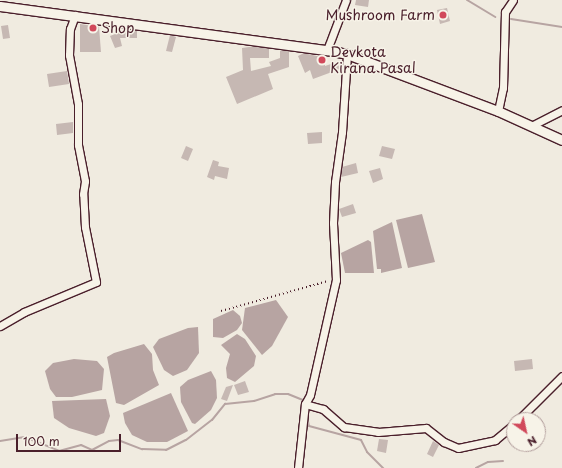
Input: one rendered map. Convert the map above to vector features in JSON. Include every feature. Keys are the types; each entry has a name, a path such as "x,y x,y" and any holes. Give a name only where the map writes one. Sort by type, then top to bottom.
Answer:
{"main road":[{"path":"0,6 75,15 347,54 498,111 562,140"}],"street":[{"path":"327,50 346,0"},
{"path":"498,111 503,88 505,12 513,0"},
{"path":"0,326 24,312 96,282 84,227 83,194 85,181 78,145 78,104 69,54 70,29 75,15"},
{"path":"298,468 305,404 310,395 336,280 333,223 335,182 342,132 347,54"},
{"path":"531,126 562,110"},
{"path":"526,412 562,376"},
{"path":"305,404 323,409 344,427 378,432 426,428 444,442 458,448 495,440 506,431"}],"path":[{"path":"221,311 336,280"}],"shaded area":[{"path":"422,214 435,262 408,268 396,220"},
{"path":"392,222 402,268 381,273 381,269 377,269 373,231"},
{"path":"368,240 371,242 374,273 345,273 341,253"},
{"path":"276,300 288,317 272,346 262,355 242,330 245,308"},
{"path":"233,310 240,316 242,323 237,330 223,338 213,337 213,319"},
{"path":"198,327 199,353 187,370 173,376 164,370 153,347 159,339 188,328"},
{"path":"237,334 245,339 256,356 254,366 235,382 227,378 226,368 230,354 221,345"},
{"path":"144,344 152,354 153,370 159,385 124,405 116,403 107,357 114,353"},
{"path":"74,359 97,361 104,369 102,390 72,397 56,397 50,389 45,371 53,363"},
{"path":"211,371 216,380 217,398 211,410 195,424 192,423 181,402 180,387 188,380"},
{"path":"171,393 188,431 167,442 147,442 132,435 125,423 123,413"},
{"path":"106,399 110,416 104,433 96,436 69,428 54,418 52,401"}],"building":[{"path":"356,0 369,0 368,7 355,5"},
{"name":"Mushroom Farm","path":"447,8 450,21 440,24 437,10"},
{"path":"80,24 99,27 101,52 80,52"},
{"path":"8,25 10,38 3,39 1,26"},
{"path":"128,29 137,31 137,38 120,38 122,46 115,48 110,36"},
{"path":"170,35 176,37 172,52 166,51"},
{"path":"256,46 269,48 269,58 250,58 251,71 271,66 269,62 280,58 280,51 289,51 289,67 268,74 273,89 237,104 226,77 243,70 242,48"},
{"path":"304,53 325,58 325,66 337,62 340,69 313,79 310,70 305,73 298,56"},
{"path":"67,71 69,84 49,87 47,74"},
{"path":"73,122 73,133 57,135 56,124"},
{"path":"322,132 322,143 308,144 307,133"},
{"path":"186,146 193,149 188,161 181,158"},
{"path":"382,146 395,149 392,159 379,156"},
{"path":"213,160 219,162 218,166 229,168 227,179 215,176 214,180 207,177"},
{"path":"356,163 358,173 341,177 342,167"},
{"path":"380,168 383,179 373,183 369,171"},
{"path":"353,204 356,213 342,217 339,209"},
{"path":"532,359 533,369 515,371 514,361"},
{"path":"245,381 249,392 238,395 234,385"},
{"path":"233,385 227,401 221,399 226,387"},
{"path":"379,439 388,440 386,453 377,451"},
{"path":"433,441 439,445 433,457 427,454"}],"waterway":[{"path":"467,0 495,17"},
{"path":"511,19 562,27"},
{"path":"0,441 25,437 59,451 81,445 92,450 109,441 118,440 142,449 166,450 186,440 212,420 225,404 254,401 275,394 288,394 303,400"},
{"path":"307,416 309,426 361,440 367,452 383,468"},
{"path":"476,468 488,462 503,461"}],"place":[{"name":"Mushroom Farm","path":"443,15"},
{"name":"Shop","path":"93,28"},
{"name":"Devkota Kirana Pasal","path":"322,60"}]}
